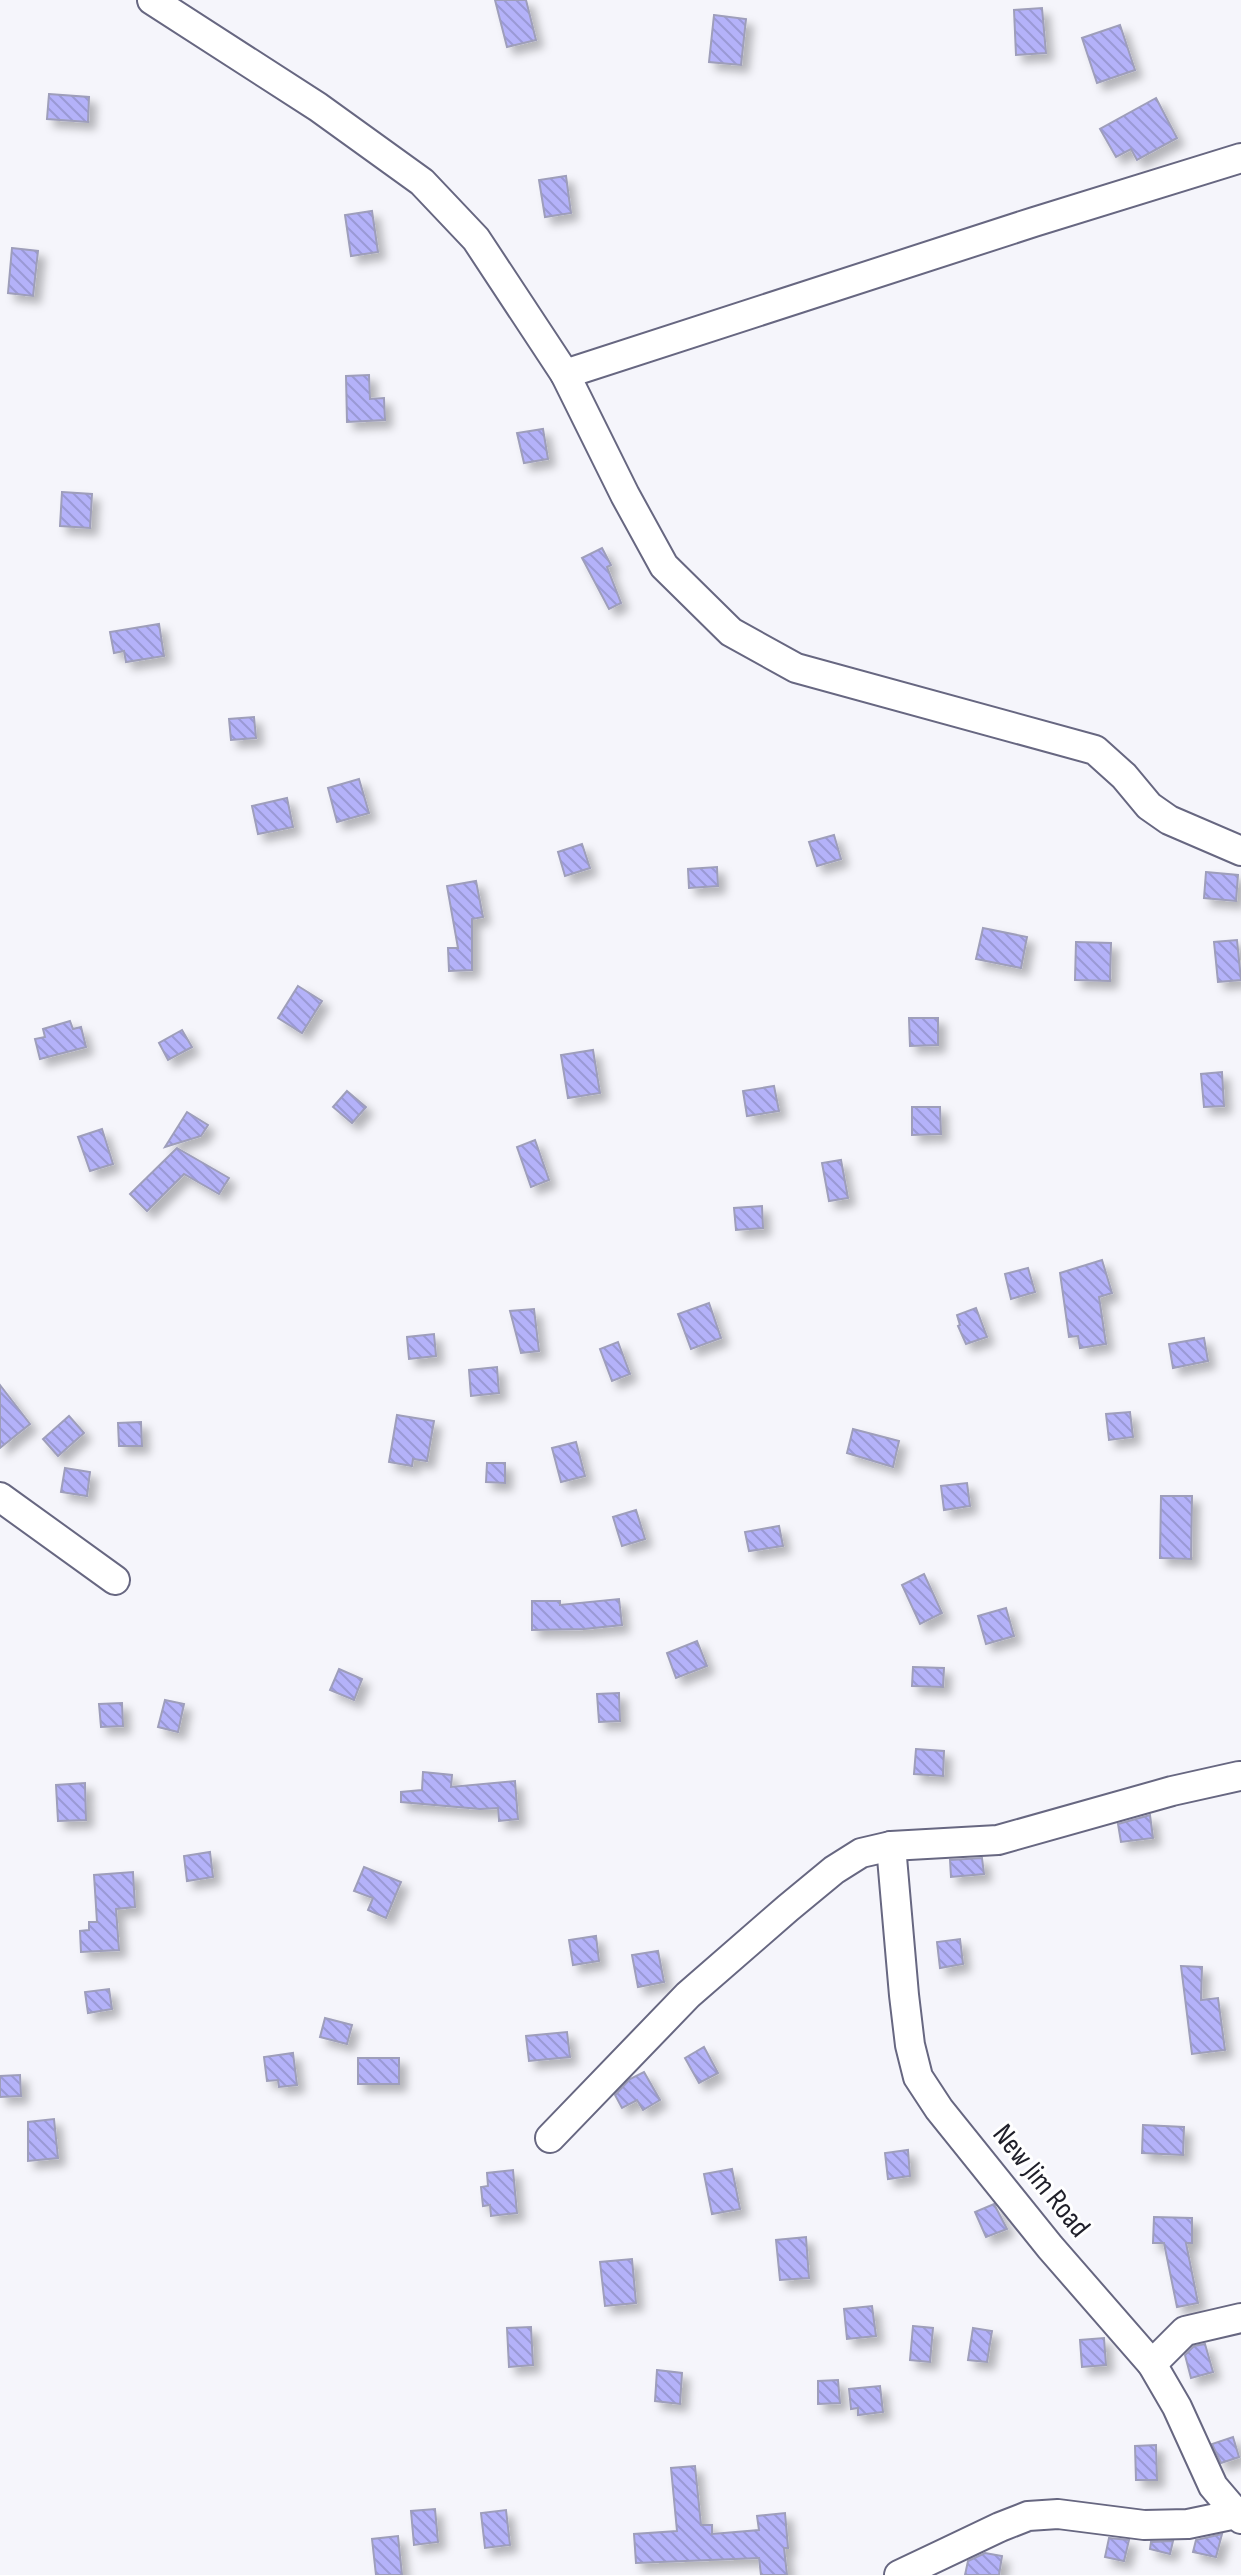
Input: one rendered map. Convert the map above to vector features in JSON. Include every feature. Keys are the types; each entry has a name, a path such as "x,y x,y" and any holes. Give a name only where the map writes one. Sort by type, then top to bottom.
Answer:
{"street":[{"path":"152,0 318,107 422,182 476,239 565,374 664,566 731,632 796,668 1095,750 1124,776 1149,806 1169,820 1241,851"},
{"path":"565,374 1241,158"},
{"path":"0,1497 115,1580"},
{"path":"550,2138 688,1995 834,1870 861,1853 891,1846 998,1840 1172,1791 1239,1776"},
{"name":"New Jim Road","path":"891,1846 904,1995 910,2045 918,2077 939,2109 1050,2247 1152,2364 1177,2407 1213,2486 1239,2516"},
{"path":"1152,2364 1185,2331 1241,2318"},
{"path":"899,2575 1028,2516 1058,2514 1144,2525 1188,2524 1239,2516"}],"building":[{"path":"495,0 526,0 536,40 507,47"},
{"path":"1042,8 1046,53 1016,55 1014,10"},
{"path":"714,15 746,19 741,65 709,62"},
{"path":"1120,25 1135,70 1097,83 1082,38"},
{"path":"49,94 89,97 88,122 47,119"},
{"path":"1156,98 1177,138 1137,160 1131,149 1116,157 1100,129"},
{"path":"566,176 571,213 545,217 539,180"},
{"path":"372,211 378,252 351,256 345,215"},
{"path":"12,248 38,251 33,296 8,293"},
{"path":"369,375 370,399 384,398 385,420 347,422 346,376"},
{"path":"543,429 548,459 524,463 517,433"},
{"path":"62,492 92,494 90,528 60,526"},
{"path":"602,548 611,565 607,567 621,603 609,609 582,558"},
{"path":"159,624 164,656 126,662 124,651 114,653 110,632"},
{"path":"254,717 256,738 231,740 229,719"},
{"path":"359,779 369,813 337,822 328,788"},
{"path":"287,798 293,827 258,834 252,806"},
{"path":"834,835 841,859 817,866 809,842"},
{"path":"582,844 590,868 565,876 558,852"},
{"path":"717,867 718,886 689,888 688,869"},
{"path":"1206,872 1238,875 1236,901 1204,898"},
{"path":"476,881 483,917 472,919 472,970 449,971 448,948 458,948 447,886"},
{"path":"983,928 1027,937 1021,968 976,959"},
{"path":"1237,940 1241,980 1218,982 1214,942"},
{"path":"1076,942 1111,943 1110,981 1075,980"},
{"path":"298,986 322,1001 302,1033 278,1018"},
{"path":"909,1018 938,1018 938,1045 910,1046"},
{"path":"70,1021 73,1029 81,1027 86,1047 40,1059 35,1039 45,1037 43,1029"},
{"path":"182,1030 192,1047 168,1060 159,1043"},
{"path":"593,1050 600,1093 568,1098 561,1055"},
{"path":"1222,1072 1224,1106 1204,1107 1201,1074"},
{"path":"774,1086 779,1111 747,1116 743,1091"},
{"path":"347,1091 366,1107 352,1123 333,1107"},
{"path":"912,1107 940,1107 941,1134 912,1135"},
{"path":"187,1112 208,1125 201,1136 165,1147"},
{"path":"102,1129 113,1164 90,1171 78,1137"},
{"path":"535,1140 549,1180 531,1187 517,1147"},
{"path":"177,1148 229,1178 219,1194 184,1174 147,1211 130,1194"},
{"path":"841,1160 848,1198 829,1201 822,1163"},
{"path":"762,1206 763,1228 736,1230 734,1208"},
{"path":"1102,1260 1112,1293 1099,1297 1106,1344 1080,1348 1078,1336 1069,1337 1060,1273"},
{"path":"1028,1268 1035,1292 1011,1299 1005,1274"},
{"path":"709,1303 721,1338 691,1349 678,1314"},
{"path":"976,1308 987,1337 966,1344 957,1315"},
{"path":"534,1309 539,1351 521,1353 510,1311"},
{"path":"434,1334 436,1356 409,1359 407,1337"},
{"path":"1204,1338 1208,1361 1173,1368 1169,1344"},
{"path":"618,1342 630,1374 612,1381 600,1349"},
{"path":"497,1367 499,1393 471,1396 469,1370"},
{"path":"0,1385 30,1424 0,1448"},
{"path":"1130,1412 1133,1437 1109,1440 1106,1414"},
{"path":"397,1415 434,1421 427,1461 413,1459 412,1466 389,1462"},
{"path":"69,1416 84,1433 58,1456 43,1439"},
{"path":"141,1422 142,1446 119,1446 118,1423"},
{"path":"853,1429 899,1441 893,1467 847,1453"},
{"path":"576,1442 585,1476 561,1482 552,1448"},
{"path":"487,1463 505,1463 505,1483 486,1482"},
{"path":"65,1468 90,1472 87,1496 61,1492"},
{"path":"967,1483 970,1506 944,1510 941,1486"},
{"path":"1161,1496 1192,1496 1191,1559 1160,1558"},
{"path":"636,1510 645,1539 622,1546 613,1517"},
{"path":"779,1526 783,1546 749,1551 745,1532"},
{"path":"924,1574 942,1613 920,1624 902,1585"},
{"path":"619,1599 622,1625 532,1630 532,1601 560,1601 560,1605"},
{"path":"1006,1608 1014,1636 986,1644 978,1616"},
{"path":"697,1641 707,1666 676,1678 667,1653"},
{"path":"913,1667 944,1668 943,1687 912,1686"},
{"path":"339,1669 362,1679 354,1700 330,1690"},
{"path":"619,1693 620,1721 599,1722 597,1694"},
{"path":"165,1700 184,1704 178,1732 158,1727"},
{"path":"122,1703 123,1726 101,1727 99,1704"},
{"path":"916,1749 944,1751 943,1776 914,1774"},
{"path":"423,1772 452,1775 451,1787 515,1781 518,1819 499,1821 498,1808 401,1802 401,1792 422,1790"},
{"path":"85,1783 86,1820 58,1821 56,1785"},
{"path":"1150,1815 1153,1838 1121,1842 1118,1824"},
{"path":"210,1852 213,1877 187,1881 184,1856"},
{"path":"982,1858 984,1874 951,1877 950,1860"},
{"path":"364,1867 401,1882 386,1918 368,1910 373,1898 354,1891"},
{"path":"133,1872 135,1907 116,1909 119,1950 81,1952 80,1931 89,1930 89,1922 97,1922 94,1875"},
{"path":"596,1936 599,1961 573,1965 569,1940"},
{"path":"960,1939 963,1964 940,1968 937,1942"},
{"path":"658,1951 664,1982 638,1987 632,1955"},
{"path":"1181,1966 1202,1967 1201,2000 1218,1998 1225,2050 1192,2054"},
{"path":"109,1989 112,2009 88,2013 85,1992"},
{"path":"325,2018 352,2025 347,2044 320,2037"},
{"path":"567,2032 570,2057 529,2061 526,2036"},
{"path":"704,2047 718,2073 699,2083 685,2058"},
{"path":"293,2053 297,2085 279,2087 278,2080 267,2081 264,2057"},
{"path":"358,2058 399,2058 399,2084 358,2084"},
{"path":"644,2072 660,2100 643,2110 637,2100 622,2108 615,2095 630,2079"},
{"path":"20,2075 21,2096 0,2097 0,2076"},
{"path":"54,2119 58,2158 28,2161 28,2122"},
{"path":"1143,2125 1184,2127 1183,2155 1142,2153"},
{"path":"908,2150 910,2176 888,2179 885,2153"},
{"path":"732,2169 740,2209 712,2214 704,2174"},
{"path":"513,2170 517,2213 491,2216 490,2205 483,2206 481,2187 488,2186 487,2173"},
{"path":"994,2204 1007,2229 986,2237 975,2212"},
{"path":"1154,2217 1192,2218 1192,2243 1186,2243 1198,2303 1177,2307 1164,2243 1153,2243"},
{"path":"806,2237 809,2278 780,2280 776,2240"},
{"path":"632,2259 636,2303 605,2306 600,2262"},
{"path":"872,2306 876,2336 847,2339 844,2309"},
{"path":"913,2326 933,2328 930,2362 910,2360"},
{"path":"531,2327 533,2365 509,2367 507,2328"},
{"path":"973,2328 992,2331 987,2362 968,2360"},
{"path":"1104,2338 1106,2365 1082,2367 1080,2340"},
{"path":"1205,2344 1213,2372 1191,2378 1185,2355 1194,2346"},
{"path":"657,2370 682,2373 680,2404 655,2401"},
{"path":"838,2380 840,2403 818,2404 818,2381"},
{"path":"880,2386 883,2412 858,2415 858,2408 851,2409 849,2389"},
{"path":"1233,2437 1239,2457 1221,2463 1212,2444"},
{"path":"1156,2445 1157,2480 1136,2480 1135,2446"},
{"path":"695,2466 701,2525 712,2525 712,2534 759,2530 757,2516 785,2513 787,2575 761,2575 759,2558 636,2563 634,2534 677,2531 671,2468"},
{"path":"435,2509 438,2542 414,2545 411,2511"},
{"path":"506,2510 510,2545 485,2548 481,2513"},
{"path":"1222,2534 1216,2557 1193,2552 1196,2540"},
{"path":"398,2536 402,2575 376,2575 372,2539"},
{"path":"1109,2538 1129,2540 1124,2561 1105,2557"},
{"path":"1173,2541 1170,2554 1150,2549 1151,2542"},
{"path":"985,2553 1002,2556 999,2575 965,2575 968,2561"}]}
